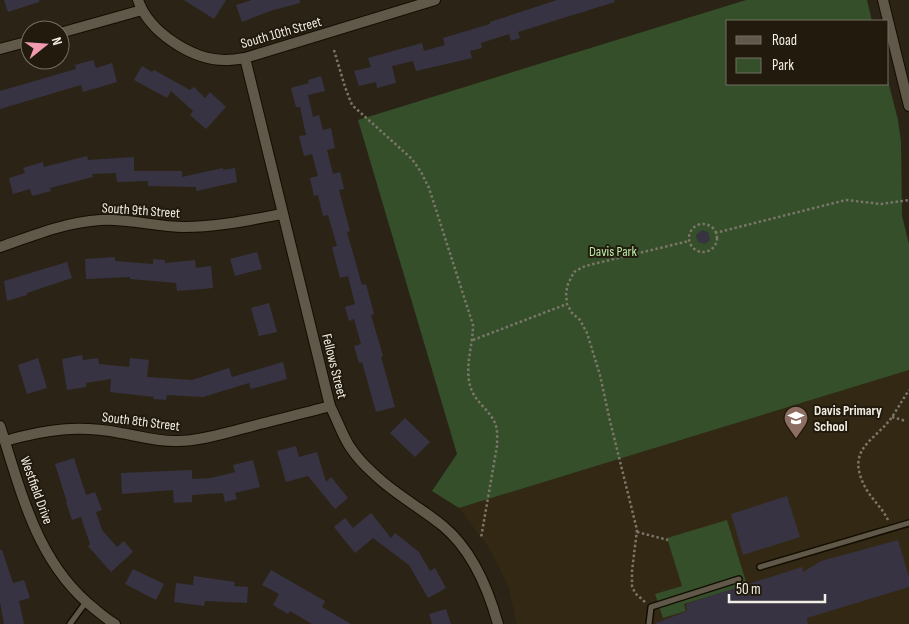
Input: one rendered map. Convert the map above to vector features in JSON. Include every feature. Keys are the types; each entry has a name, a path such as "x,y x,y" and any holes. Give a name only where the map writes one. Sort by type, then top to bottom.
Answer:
{"street":[{"name":"South 10th Street","path":"70,29 140,5 153,25 186,50 224,60 245,58 436,0"},
{"path":"883,0 888,20"},
{"path":"889,24 909,106"},
{"path":"0,49 20,44"},
{"name":"Fellows Street","path":"245,58 330,406 350,447 373,473 396,493 444,527 465,549 481,575 498,624"},
{"name":"South 9th Street","path":"0,247 71,224 100,220 182,227 213,227 282,214"},
{"name":"South 8th Street","path":"5,441 39,431 71,428 97,429 149,439 178,442 206,438 330,406"},
{"name":"Westfield Drive","path":"0,426 33,526 58,572 86,602 113,624"}],"lane":[{"path":"760,567 909,523"},
{"path":"649,624 651,607 738,579"},
{"path":"70,624 86,602"}],"path":[{"path":"334,50 352,105 412,159 421,172 429,188 473,325 468,365 470,384 475,397 495,423 497,432 497,446 481,538"},
{"path":"716,233 846,200 881,204 909,200"},
{"path":"698,225 710,226 716,233 716,242 707,251 695,249 689,241 690,233 698,225"},
{"path":"651,607 635,593 632,586 637,532 592,345 580,320 572,313 567,304 568,284 574,272 586,266 689,241"},
{"path":"472,340 567,304"},
{"path":"892,528 886,514 864,486 858,470 861,451 892,417 909,390"},
{"path":"892,417 906,421"},
{"path":"637,532 668,540"}],"shaded area":[{"name":"Davis Primary School","path":"909,370 909,624 517,624 508,586 498,565 489,548 459,508"}],"green space":[{"name":"Davis Park","path":"746,0 867,0 872,20 726,20 726,85 889,85 898,120 901,142 902,216 909,244 909,370 459,508 432,491 457,454 358,120"},
{"path":"727,520 747,585 684,604 686,611 663,618 655,594 682,586 667,538"}],"building":[{"path":"4,0 39,0 39,2 8,12"},
{"path":"184,0 226,0 214,19"},
{"path":"252,0 300,0 300,3 270,11 242,22 236,5"},
{"path":"557,0 614,0 615,2 518,32 520,38 511,41 509,34 481,43 482,48 470,51 472,58 416,71 413,61 392,66 396,83 377,88 376,82 359,86 354,71 371,67 368,58 422,43 424,51 445,45 443,38 490,24 490,22"},
{"path":"93,60 96,68 112,63 117,82 83,92 81,85 0,109 0,91 76,69 75,65"},
{"path":"142,66 152,72 154,70 190,90 194,87 205,98 210,92 226,107 206,129 190,115 193,111 171,91 167,98 134,80"},
{"path":"321,76 325,91 308,95 313,117 319,115 323,130 331,128 335,148 327,150 333,174 340,172 344,189 339,190 350,231 347,232 362,285 366,284 374,314 371,315 395,407 376,412 362,362 359,363 354,346 361,344 354,319 349,321 345,307 355,304 348,276 340,278 332,247 337,246 328,215 323,216 318,195 314,196 310,178 318,176 312,154 304,156 299,136 306,135 300,107 296,107 291,88 309,83 308,80"},
{"path":"87,156 88,160 134,157 134,171 182,171 182,177 223,168 223,170 235,168 237,182 196,191 196,187 148,186 148,181 117,182 116,173 92,174 93,177 50,188 51,191 32,196 30,189 13,194 9,178 25,173 23,168 43,162 44,167"},
{"path":"702,230 708,232 710,240 705,244 698,242 696,235"},
{"path":"257,252 262,269 235,276 230,259"},
{"path":"115,257 115,261 153,264 153,259 165,260 165,263 195,260 196,268 211,266 213,288 177,291 176,283 130,279 130,277 86,279 85,259"},
{"path":"67,262 72,278 7,301 4,281"},
{"path":"269,303 277,332 259,336 251,308"},
{"path":"82,355 83,360 98,358 99,364 129,367 130,358 149,360 147,377 192,380 229,368 232,377 283,362 287,379 251,389 249,383 203,397 167,395 166,400 110,392 111,379 86,383 86,387 67,390 62,359"},
{"path":"38,358 47,388 27,394 18,365"},
{"path":"405,418 430,442 415,457 390,433"},
{"path":"296,446 299,457 317,452 326,482 331,477 348,498 335,509 308,476 286,482 277,451"},
{"path":"74,458 86,495 95,492 102,510 96,512 102,530 117,547 124,541 133,552 111,572 88,546 90,544 81,517 72,520 66,502 55,464"},
{"path":"253,460 260,487 235,493 237,499 225,502 223,493 192,495 192,502 174,503 173,490 122,494 121,473 192,470 192,479 211,478 235,472 233,465"},
{"path":"787,496 800,537 743,555 731,514"},
{"path":"371,513 391,538 395,533 419,552 430,571 435,568 446,588 428,598 409,565 373,538 355,553 334,527 345,518 353,528"},
{"path":"898,540 909,577 909,587 807,618 808,624 656,624 687,611 686,604 802,567 803,572 821,561"},
{"path":"0,550 2,550 13,583 24,580 30,598 19,601 24,624 4,624 0,602"},
{"path":"133,569 164,584 156,600 125,584"},
{"path":"271,570 325,601 322,607 351,624 312,624 290,611 288,614 273,605 279,594 262,585"},
{"path":"194,576 235,582 234,586 248,587 247,603 205,601 204,606 174,602 176,583 193,585"},
{"path":"446,609 451,624 432,624 429,614"}],"place":[{"name":"Davis Primary School","path":"796,439"}]}
